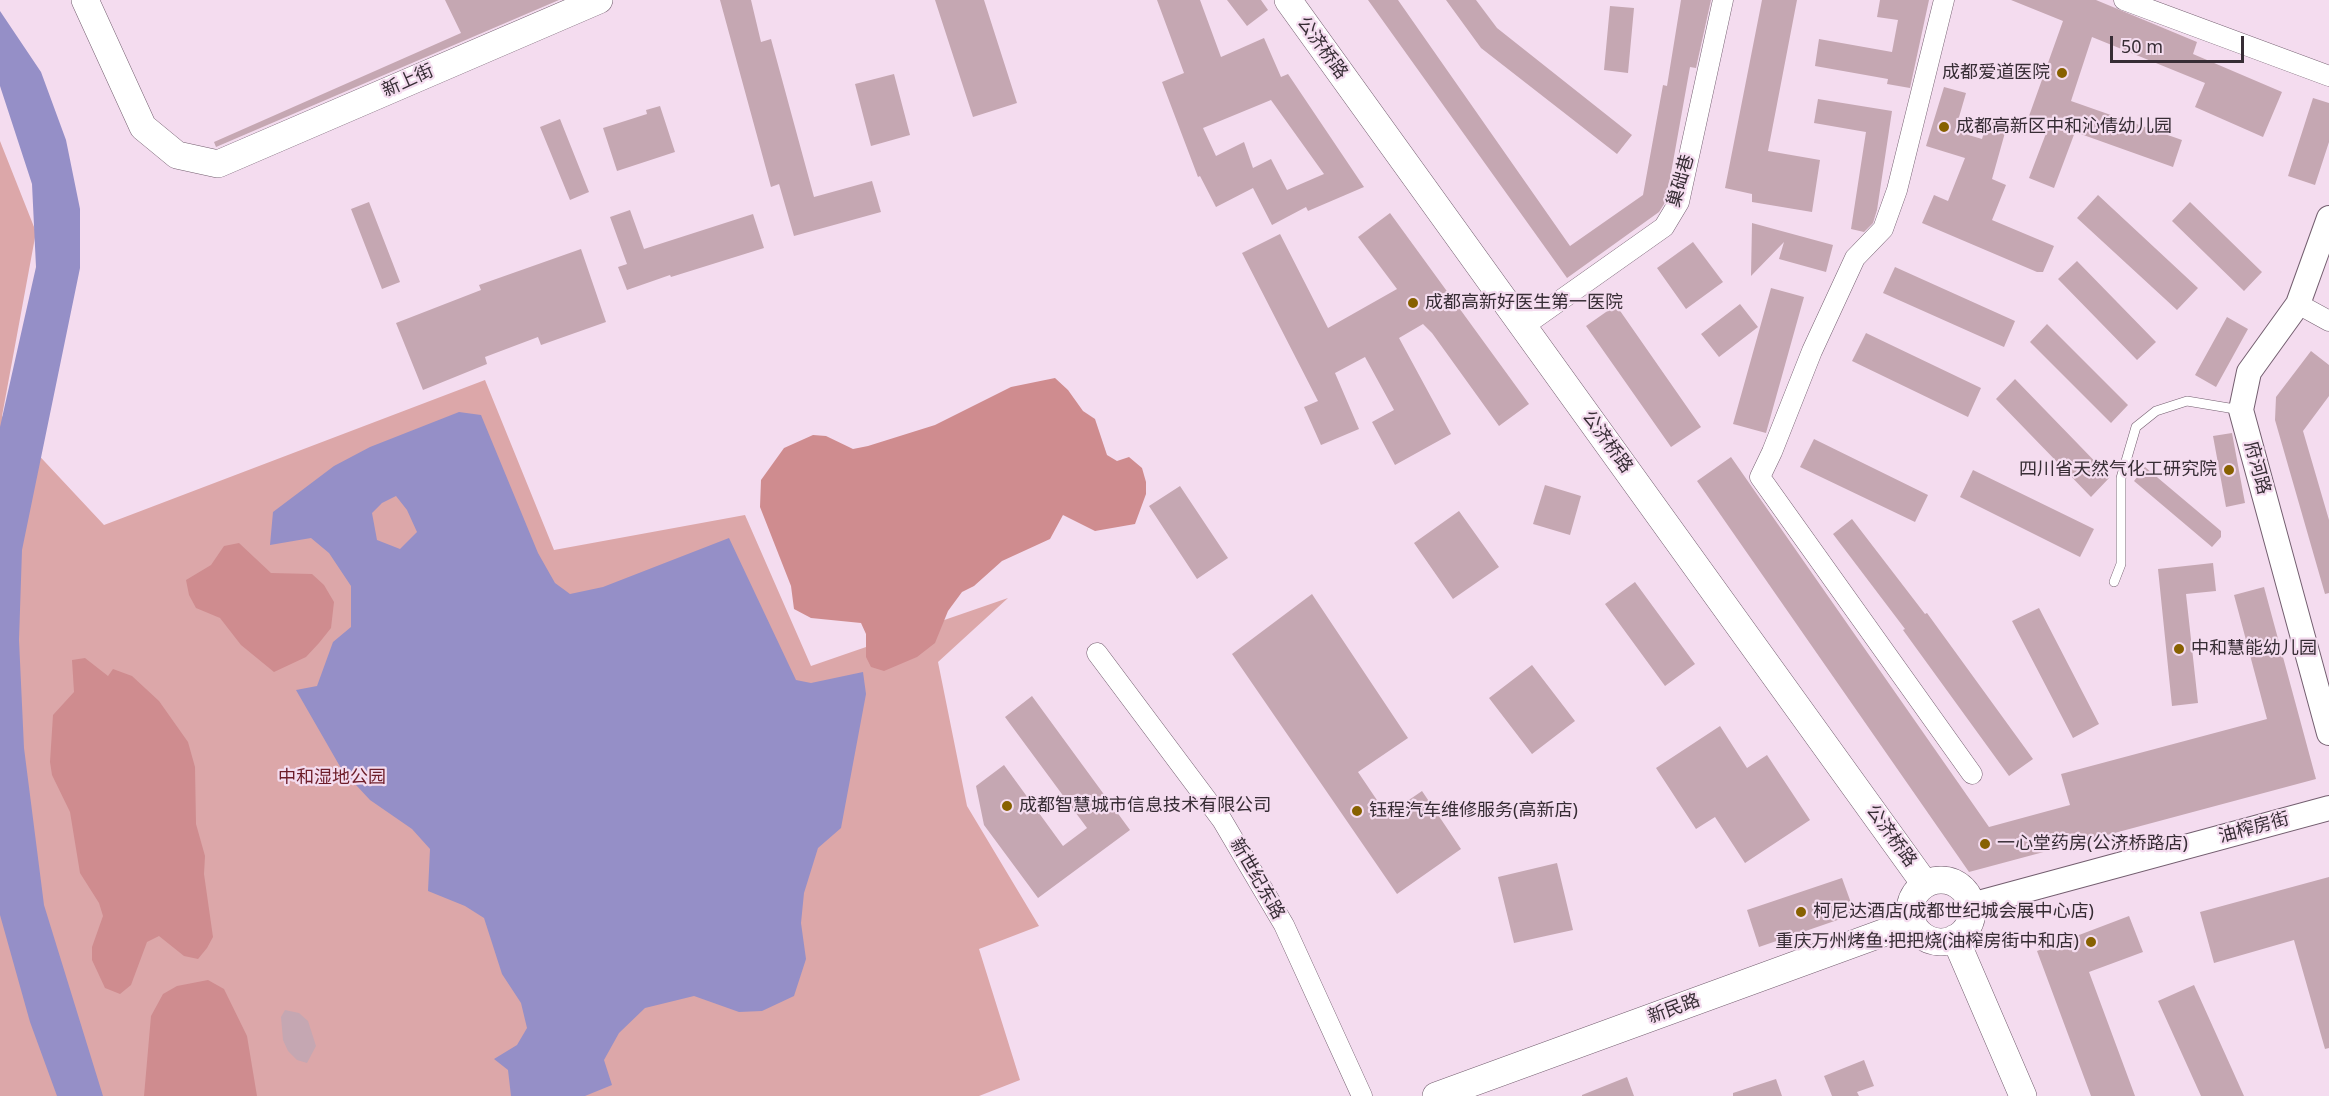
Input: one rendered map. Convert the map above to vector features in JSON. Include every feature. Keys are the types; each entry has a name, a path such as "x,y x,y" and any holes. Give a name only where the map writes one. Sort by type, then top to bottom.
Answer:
{"main road":[{"name":"新上街","path":"85,0 143,127 177,155 218,164 599,0"},
{"name":"公济桥路","path":"1288,0 1925,884"},
{"path":"1945,880 1954,883 1962,888 1971,905 1969,924 1955,938 1937,941 1926,938 1913,922 1912,901 1925,884 1945,880"},
{"name":"新民路","path":"1436,1096 1913,922"},
{"path":"1955,938 2023,1096"}],"street":[{"name":"巢础巷","path":"1524,326 1664,227 1679,202 1723,0"},
{"path":"1944,0 1897,190 1883,229 1855,258 1812,351 1760,477 1972,774"},
{"path":"2124,0 2329,76"},
{"name":"府河路","path":"2329,218 2298,304 2250,372 2241,410 2329,733"},
{"path":"2298,304 2329,321"},
{"name":"新世纪东路","path":"1097,653 1222,820 1284,925 1362,1096"},
{"name":"油榨房街","path":"1971,905 2329,808"}],"lane":[{"path":"2114,582 2121,564 2121,478 2136,427 2156,411 2187,401 2241,410"}],"green space":[{"name":"中和湿地公园","path":"0,141 36,232 2,416 104,525 485,380 554,550 745,515 811,666 1008,598 938,662 967,806 1039,926 979,949 1020,1080 979,1096 0,1096"}],"shaded area":[{"path":"0,11 41,72 66,140 80,209 80,268 22,550 19,640 24,748 44,905 103,1096 57,1096 30,1022 0,915 0,427 36,267 32,184 0,86"},
{"path":"1055,378 1068,390 1083,411 1095,419 1107,455 1117,461 1129,457 1142,468 1146,482 1146,494 1135,524 1095,531 1063,515 1050,539 1002,561 974,586 962,592 948,611 935,643 917,657 884,671 871,667 866,657 866,634 861,623 811,618 794,609 791,586 760,507 761,480 784,448 813,435 826,436 853,449 868,446 935,425 1011,387"},
{"path":"459,412 481,415 538,553 555,583 570,594 603,587 729,538 796,680 811,683 863,672 866,694 841,828 818,848 804,893 801,923 806,959 794,996 762,1011 739,1012 694,996 645,1008 619,1033 604,1060 612,1085 585,1096 511,1096 508,1070 494,1059 517,1045 527,1028 521,1003 502,974 484,918 465,906 428,891 430,849 412,829 370,800 342,770 296,690 317,686 333,642 351,627 351,586 329,553 311,538 270,545 273,512 334,466 370,447","holes":["396,496 407,510 417,532 400,549 377,540 372,513 382,503"]},
{"path":"239,543 271,573 312,574 324,585 334,602 331,628 319,643 306,657 274,672 241,645 220,618 196,608 189,595 186,580 211,565 224,546"},
{"path":"85,658 108,676 113,669 132,676 159,701 188,742 195,767 196,824 205,856 204,874 213,937 207,948 198,959 184,956 159,936 147,942 131,985 120,994 105,988 92,960 92,947 103,916 99,903 80,873 70,812 52,775 50,762 53,715 74,692 72,660"},
{"path":"208,980 224,989 247,1036 257,1096 144,1096 151,1016 163,994 177,986"}],"building":[{"path":"445,0 559,0 216,147 214,142 461,33"},
{"path":"720,0 751,0 761,42 771,39 814,197 872,181 881,212 794,236 779,184 771,187"},
{"path":"935,0 984,0 1017,103 973,117"},
{"path":"1157,0 1200,0 1221,57 1264,38 1281,77 1288,74 1364,187 1308,211 1306,207 1272,225 1253,188 1216,207 1200,176 1198,177 1162,82 1184,73","holes":["1271,100 1324,174 1287,190 1271,159 1253,168 1244,142 1216,156 1203,128"]},
{"path":"1227,0 1261,0 1268,10 1247,26"},
{"path":"1368,0 1398,0 1570,246 1643,195 1663,85 1667,86 1681,0 1711,0 1696,68 1690,67 1666,201 1659,212 1567,278"},
{"path":"1446,0 1476,0 1497,28 1632,135 1617,154 1481,48"},
{"path":"1762,0 1797,0 1768,151 1820,160 1812,212 1752,202 1752,194 1725,188"},
{"path":"1880,0 1929,0 1910,88 1887,84 1888,79 1815,66 1819,39 1892,52 1898,20 1877,17"},
{"path":"2011,0 2096,0 2197,42 2193,54 2282,92 2263,137 2195,107 2205,83 2092,37 2071,101 2182,140 2173,167 2075,132 2054,188 2029,178 2050,123 2029,116 2063,21"},
{"path":"1610,6 1634,8 1628,73 1604,70"},
{"path":"894,74 910,135 871,146 855,84"},
{"path":"1944,87 1966,93 1955,131 1982,139 1989,116 2008,122 1992,179 2006,185 1992,220 2054,246 2043,272 2037,272 1922,223 1934,195 1948,201 1965,158 1926,146"},
{"path":"2313,98 2329,103 2329,142 2315,185 2288,176"},
{"path":"1818,99 1892,111 1877,210 1873,223 1864,232 1851,229 1866,132 1814,123"},
{"path":"660,106 675,152 617,171 603,128 647,114 646,110"},
{"path":"560,119 589,192 570,200 540,127"},
{"path":"2098,195 2198,288 2177,310 2077,218"},
{"path":"369,202 400,282 382,289 351,209"},
{"path":"2190,202 2262,272 2244,291 2172,221"},
{"path":"630,210 644,249 753,214 764,248 627,290 618,267 627,264 610,217"},
{"path":"1390,213 1529,404 1499,426 1432,333 1423,324 1399,338 1451,434 1395,465 1372,422 1394,410 1365,357 1335,373 1359,429 1321,445 1304,407 1318,401 1242,253 1280,234 1328,328 1397,289 1358,237"},
{"path":"1752,223 1833,245 1826,272 1779,259 1784,242 1751,276"},
{"path":"1693,242 1723,282 1686,309 1657,268"},
{"path":"581,249 606,322 541,345 538,337 485,357 487,364 423,390 396,323 481,290 479,285"},
{"path":"2077,261 2156,342 2137,360 2058,279"},
{"path":"1895,267 2015,321 2004,347 1883,293"},
{"path":"1771,288 1804,297 1766,433 1733,424"},
{"path":"1740,304 1758,327 1719,357 1701,334"},
{"path":"1616,305 1701,427 1671,447 1586,326"},
{"path":"2227,317 2248,329 2216,387 2195,375"},
{"path":"2047,324 2128,405 2111,423 2030,342"},
{"path":"1866,333 1981,388 1968,417 1852,361"},
{"path":"2311,351 2329,365 2329,396 2303,431 2329,520 2329,593 2325,594 2275,420 2276,397"},
{"path":"2015,379 2110,477 2091,497 1996,399"},
{"name":"四川省天然气化工研究院","path":"2232,433 2245,503 2226,507 2213,436"},
{"path":"1814,439 1928,495 1915,522 1800,467"},
{"path":"1731,457 1989,827 2070,805 2061,774 2267,719 2234,595 2264,587 2316,779 1969,872 1697,481"},
{"path":"2145,467 2221,531 2221,537 2212,547 2134,481"},
{"path":"1973,470 2094,529 2080,557 1960,497"},
{"path":"1545,485 1581,496 1570,535 1533,524"},
{"path":"1180,486 1228,558 1197,579 1149,506"},
{"path":"1459,511 1499,567 1453,599 1414,543"},
{"path":"1852,519 1925,614 1927,613 2033,759 2009,776 1903,630 1905,629 1833,534"},
{"name":"中和慧能幼儿园","path":"2213,563 2216,591 2186,594 2198,703 2172,706 2158,569"},
{"path":"1635,582 1695,664 1665,686 1605,604"},
{"path":"1312,594 1408,738 1358,772 1387,815 1422,791 1461,849 1397,894 1232,654"},
{"path":"2039,608 2099,724 2073,738 2012,621"},
{"path":"1532,665 1575,721 1532,754 1489,698"},
{"name":"成都智慧城市信息技术有限公司","path":"1032,696 1130,830 1038,898 984,825 976,786 1004,765 1063,846 1087,828 1005,717"},
{"path":"1720,726 1747,768 1767,755 1810,820 1745,863 1715,817 1696,829 1656,768"},
{"path":"1557,863 1573,930 1514,943 1498,877"},
{"path":"2329,877 2329,1048 2325,1049 2294,940 2214,963 2200,912"},
{"name":"柯尼达酒店(成都世纪城会展中心店)","path":"1842,878 1855,914 1759,947 1747,910"},
{"path":"2129,916 2143,952 2089,972 2135,1096 2091,1096 2037,951"},
{"path":"2194,985 2244,1096 2201,1096 2158,1001"},
{"path":"285,1010 299,1013 308,1021 316,1046 307,1063 297,1060 288,1051 283,1040 281,1017"},
{"path":"1864,1060 1874,1086 1857,1092 1859,1096 1832,1096 1824,1076"},
{"path":"1627,1077 1634,1096 1582,1096 1582,1095"},
{"path":"1776,1079 1782,1096 1733,1096 1733,1093"}],"place":[{"name":"成都爱道医院","path":"2062,73"},
{"name":"成都高新区中和沁倩幼儿园","path":"1944,127"},
{"name":"成都高新好医生第一医院","path":"1413,303"},
{"name":"四川省天然气化工研究院","path":"2229,470"},
{"name":"中和慧能幼儿园","path":"2179,649"},
{"name":"成都智慧城市信息技术有限公司","path":"1007,806"},
{"name":"钰程汽车维修服务(高新店)","path":"1357,811"},
{"name":"一心堂药房(公济桥路店)","path":"1985,844"},
{"name":"柯尼达酒店(成都世纪城会展中心店)","path":"1801,912"},
{"name":"重庆万州烤鱼·把把烧(油榨房街中和店)","path":"2091,942"}]}
